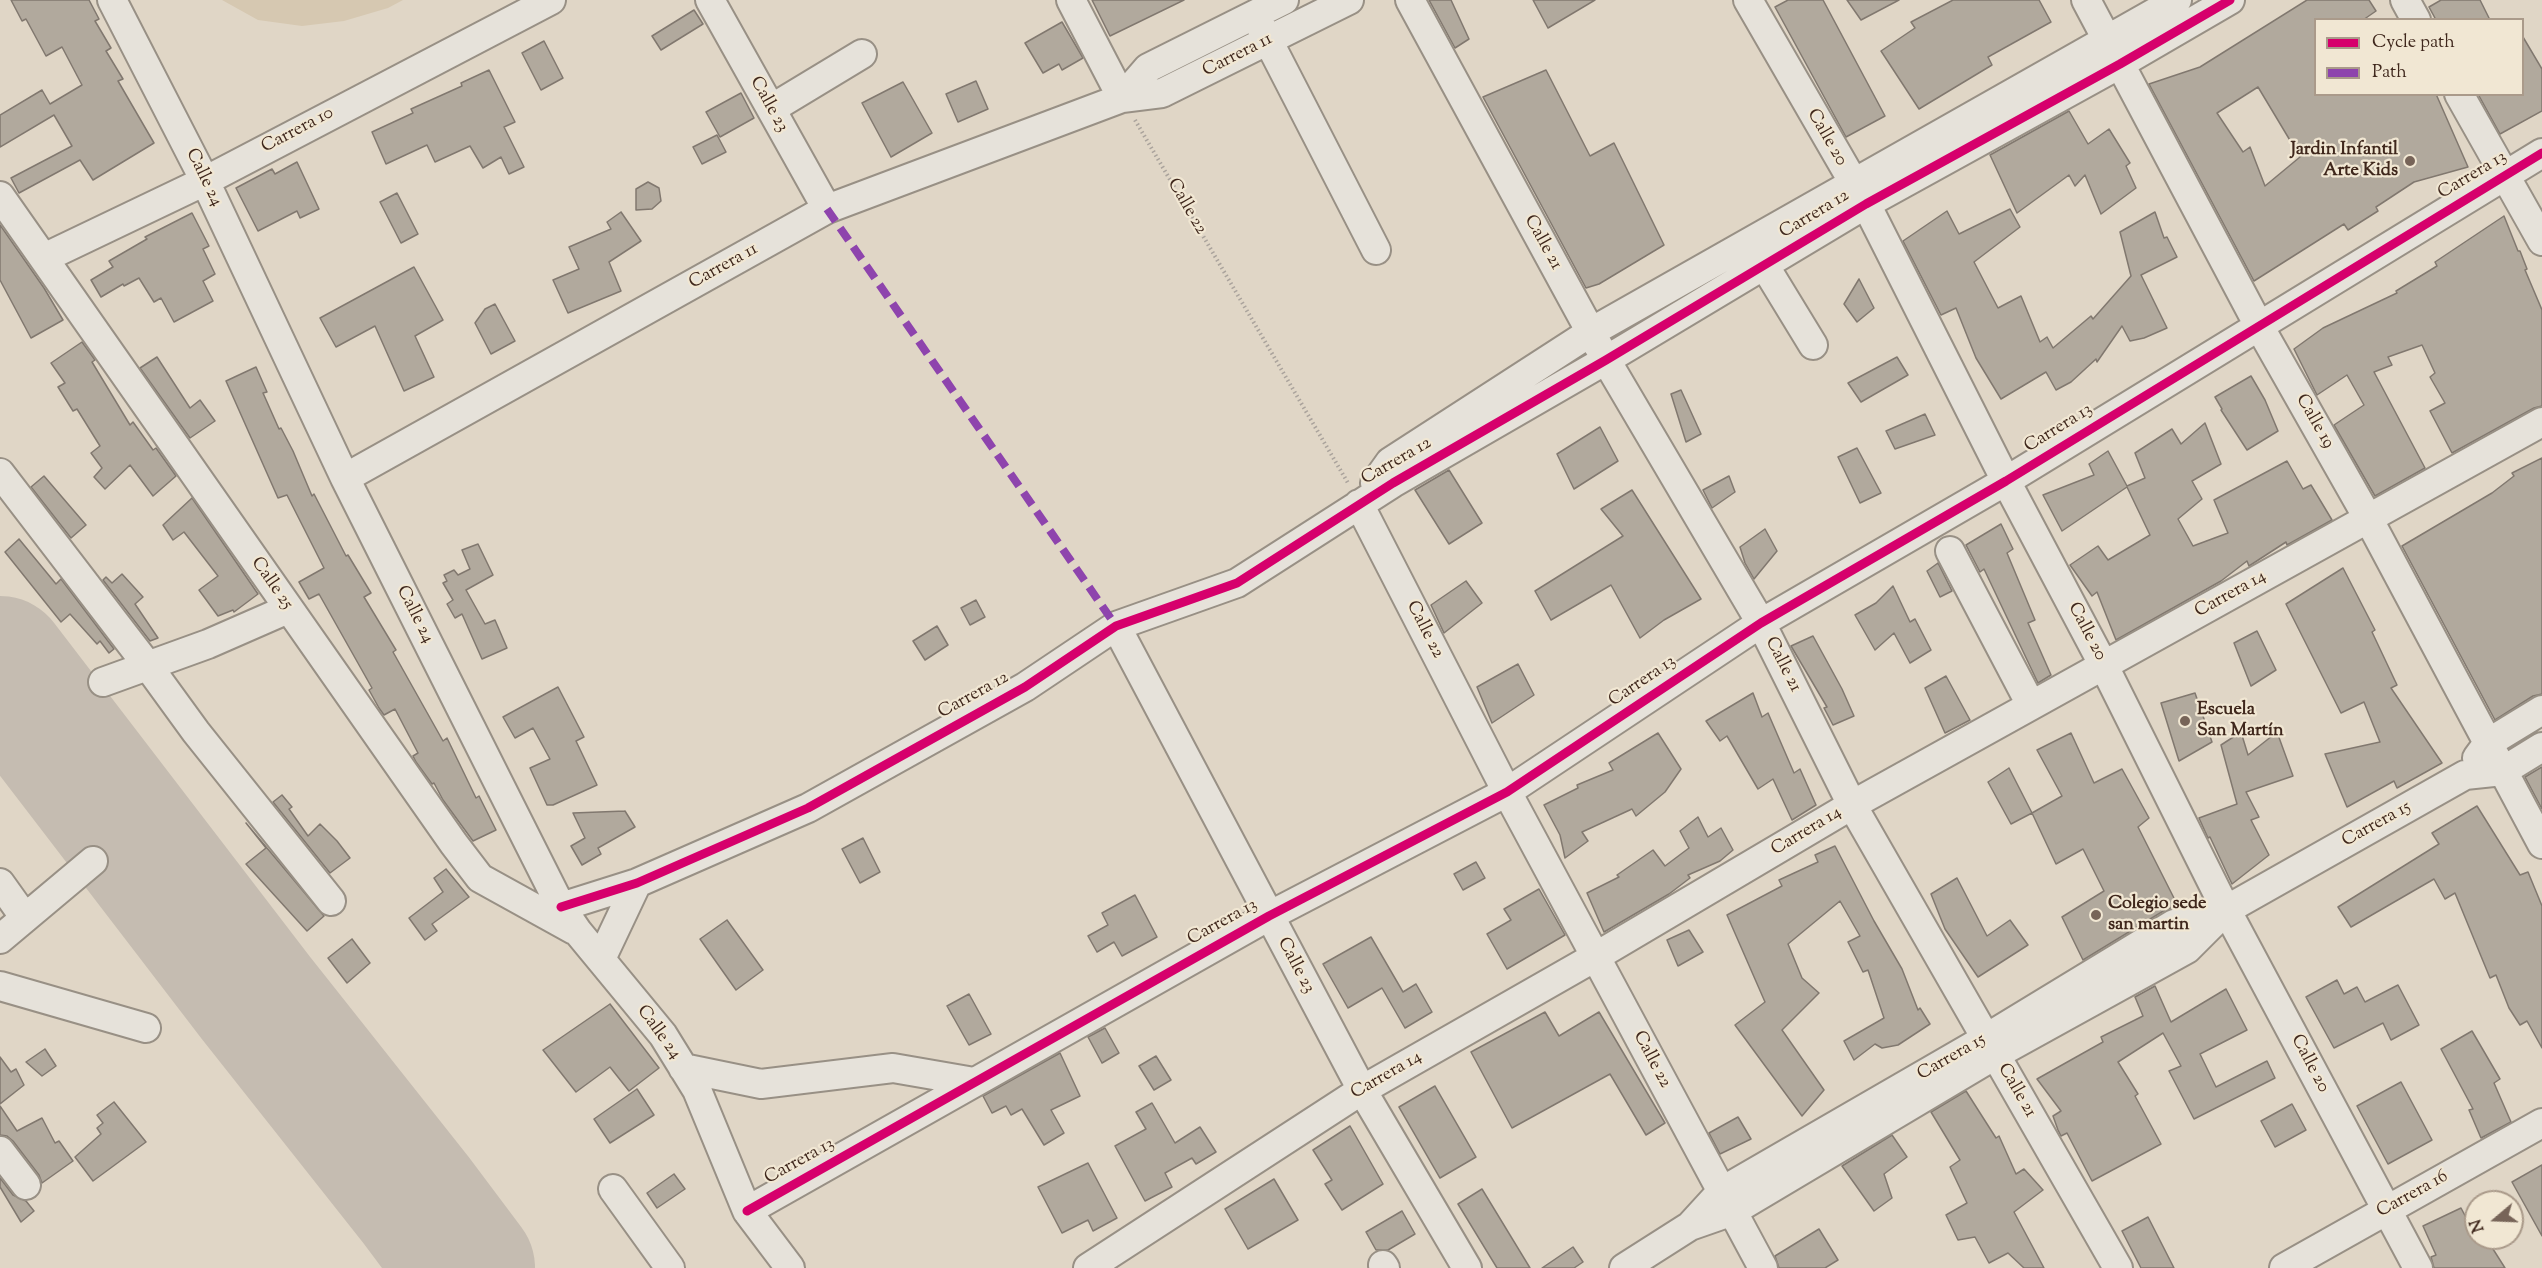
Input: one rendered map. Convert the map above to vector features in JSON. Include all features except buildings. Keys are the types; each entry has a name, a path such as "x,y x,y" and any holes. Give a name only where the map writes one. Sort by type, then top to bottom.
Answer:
{"street":[{"name":"Calle 24","path":"112,0 205,181 345,478 561,907 578,932 663,1035 697,1090 747,1210 790,1268"},
{"name":"Carrera 10","path":"44,258 205,181 551,0"},
{"name":"Calle 23","path":"710,0 827,209"},
{"path":"1071,0 1122,98"},
{"name":"Carrera 11","path":"1122,98 1148,68 1284,0"},
{"name":"Carrera 11","path":"345,478 827,209 1122,98 1162,93 1349,0"},
{"name":"Calle 21","path":"1410,0 1606,360 1761,623 1852,805 2118,1268"},
{"name":"Calle 20","path":"1748,0 1859,194 2104,666 2226,910 2418,1268"},
{"name":"Calle 19","path":"2086,0 2259,326 2368,518 2542,844"},
{"name":"Carrera 12","path":"561,907 637,883 808,808 1024,687 1116,626 1237,583 1359,504 1606,360 1758,254 1859,194 2106,39 2177,0"},
{"name":"Carrera 12","path":"1859,194 2120,64 2230,0"},
{"path":"2405,0 2415,18"},
{"path":"1255,15 1376,250"},
{"path":"771,109 862,54"},
{"path":"2460,96 2542,241"},
{"name":"Carrera 13","path":"747,1210 1269,916 1507,792 1761,623 2006,481 2542,153"},
{"name":"Calle 25","path":"0,196 288,609 480,878 578,932"},
{"path":"1758,254 1813,345"},
{"name":"Carrera 12","path":"1359,504 1390,462 1591,332 1758,254"},
{"name":"Carrera 14","path":"1088,1268 1362,1090 1595,957 1852,805 2542,422"},
{"path":"0,473 196,732 331,901"},
{"name":"Calle 22","path":"1359,504 1507,792 1763,1268"},
{"path":"1950,551 2031,705"},
{"path":"103,682 208,644 288,609"},
{"name":"Calle 23","path":"1116,626 1362,1090 1467,1268"},
{"name":"Carrera 15","path":"2465,776 2488,743 2542,711"},
{"name":"Carrera 15","path":"1624,1268 1727,1201 1990,1047 2187,949 2226,910 2465,776 2503,771 2542,747"},
{"path":"0,939 93,861"},
{"path":"0,882 25,918"},
{"path":"601,959 637,883"},
{"path":"0,986 146,1028"},
{"path":"683,1068 761,1084 892,1068 974,1082"},
{"name":"Carrera 16","path":"2284,1268 2542,1123"},
{"path":"0,1151 26,1185"},
{"path":"613,1189 670,1268"}],"shaded area":[{"path":"222,0 403,0 388,8 344,21 302,26 258,20"}],"runway":[{"path":"0,664 467,1268"}],"marked path":[{"path":"827,209 1116,626"}],"cycle path":[{"path":"561,907 637,883 808,808 1025,687 1116,626 1237,583 1393,483 1606,360 1866,204 2120,64 2230,0"},
{"path":"747,1211 1269,916 1507,792 1761,623 2006,481 2542,153"}],"place":[{"name":"Jardin Infantil Arte Kids","path":"2410,161"},
{"name":"Escuela San Martín","path":"2185,721"},
{"name":"Colegio sede san martin","path":"2096,915"}]}
